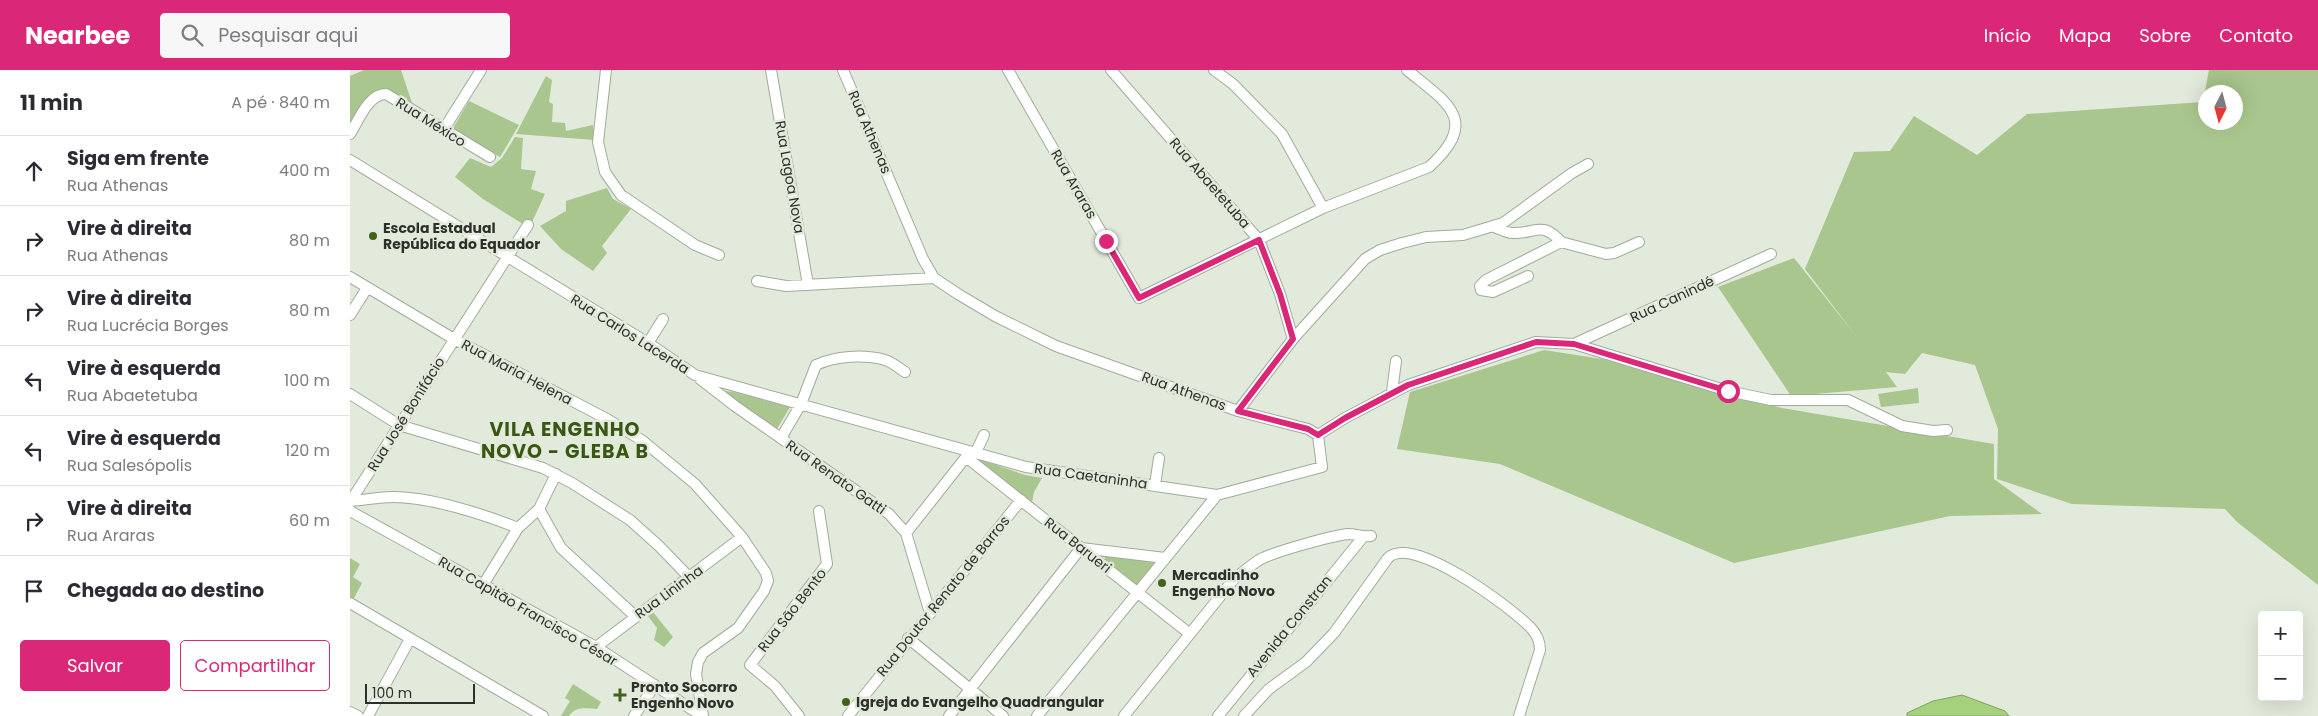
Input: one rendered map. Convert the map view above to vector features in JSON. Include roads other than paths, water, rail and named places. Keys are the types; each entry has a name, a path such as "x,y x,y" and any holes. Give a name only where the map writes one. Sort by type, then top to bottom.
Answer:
{"street":[{"path":"444,130 481,70"},
{"path":"606,70 598,142 605,172 621,195 695,245 719,255"},
{"name":"Rua Lagoa Nova","path":"771,70 808,285"},
{"name":"Rua Athenas","path":"843,70 924,259 934,278 996,316 1056,346 1238,411 1308,429 1318,435"},
{"name":"Rua Araras","path":"1008,70 1139,298 1259,240"},
{"name":"Rua Abaetetuba","path":"1111,70 1259,240 1280,294 1293,339"},
{"path":"1214,70 1233,84 1282,134 1323,208"},
{"path":"1259,240 1323,208 1429,166 1443,154 1450,144 1456,124 1453,112 1446,102 1407,70"},
{"name":"Rua México","path":"350,134 372,98 378,94 386,94 490,158"},
{"name":"Rua Carlos Lacerda","path":"350,160 695,375 970,453"},
{"path":"1238,411 1293,339 1350,274 1365,260 1380,250 1426,237 1462,235 1494,227 1503,223 1572,173 1588,164"},
{"name":"Rua José Bonifácio","path":"350,504 528,225"},
{"path":"1494,227 1512,233 1545,229 1550,231 1561,242 1606,254 1614,253 1639,242"},
{"path":"1528,276 1493,292 1483,292 1480,288 1486,280 1561,242"},
{"name":"Rua Canindé","path":"1574,344 1770,254"},
{"name":"Rua Maria Helena","path":"350,276 454,339 607,419 643,441 695,484 742,538 766,573 768,581 759,599 738,628 703,652 698,662 696,674 702,716"},
{"path":"757,281 786,286 934,278"},
{"path":"350,315 367,288"},
{"path":"648,344 663,319"},
{"path":"1037,716 1217,495 1322,467 1318,435 1392,392 1478,360 1536,342 1574,344 1728,391 1771,400 1848,400 1902,426 1933,431 1947,430"},
{"path":"781,438 800,404 816,365 838,358 874,358 886,360 905,372"},
{"path":"1392,392 1396,361"},
{"name":"Rua Renato Gatti","path":"695,375 889,514 906,533 930,613"},
{"path":"350,394 400,425 543,468 556,474 630,520 660,546 689,577"},
{"path":"906,533 984,435"},
{"name":"Rua Caetaninha","path":"970,453 1026,467 1088,478 1155,485 1217,495"},
{"name":"Rua Barueri","path":"970,453 1021,500 1190,634"},
{"path":"1155,485 1159,458"},
{"path":"483,585 518,528 539,510 556,474"},
{"path":"350,504 394,497 417,500 459,509 518,528"},
{"name":"Rua Doutor Renato de Barros","path":"848,716 908,638 1021,500"},
{"name":"Rua Capitão Francisco César","path":"350,504 365,519 596,647 702,716"},
{"path":"539,510 553,538 561,548 635,616"},
{"name":"Rua São Bento","path":"799,716 775,686 750,665 827,564 819,511"},
{"path":"350,521 365,519"},
{"name":"Avenida Constran","path":"1190,634 1234,579 1260,560 1339,536 1351,534 1367,536 1350,550 1218,716"},
{"name":"Rua Lininha","path":"596,647 635,616 742,538"},
{"path":"948,716 1081,548 1165,558"},
{"path":"1244,716 1270,689 1306,662 1334,634 1388,558 1393,552 1398,552 1415,554 1469,580 1530,627 1540,641 1540,650 1519,716"},
{"path":"350,603 543,716"},
{"path":"1124,716 1190,634"},
{"path":"908,638 1003,716"},
{"path":"368,716 410,639"},
{"path":"634,716 655,685"},
{"path":"350,712 358,716"}],"place":[{"name":"Escola Estadual República do Equador","path":"373,236"},
{"name":"Mercadinho Engenho Novo","path":"1162,583"},
{"name":"Pronto Socorro Engenho Novo","path":"620,695"},
{"name":"Igreja do Evangelho Quadrangular","path":"846,702"}],"district":[{"name":"VILA ENGENHO NOVO - GLEBA B","path":"565,440"}]}
